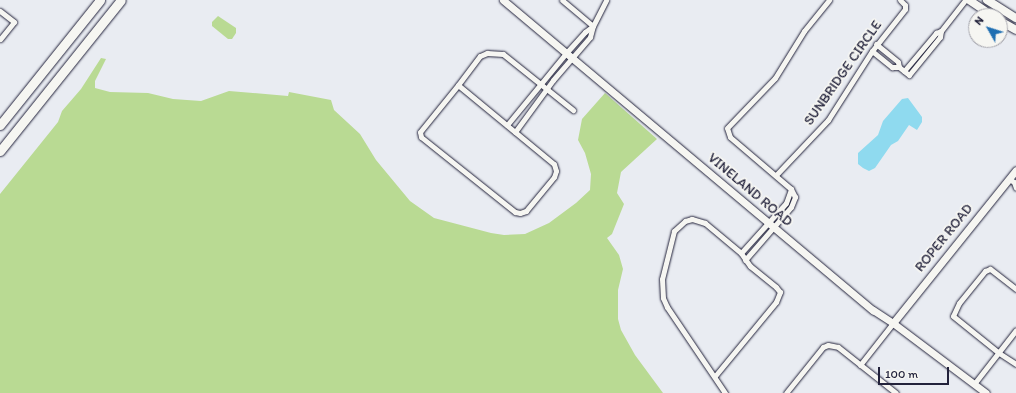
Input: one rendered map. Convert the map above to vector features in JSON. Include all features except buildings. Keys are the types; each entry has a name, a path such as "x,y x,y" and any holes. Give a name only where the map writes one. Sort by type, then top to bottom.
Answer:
{"highway":[{"path":"0,125 100,0"},
{"path":"0,151 121,0"}],"main road":[{"name":"VINELAND ROAD","path":"503,0 873,310 894,323 986,393"},
{"path":"969,0 981,8"},
{"path":"987,0 1016,18"},
{"name":"ROPER ROAD","path":"894,323 1013,181 1016,170"}],"street":[{"path":"562,0 593,26"},
{"path":"507,125 551,72 587,41 606,0"},
{"path":"741,253 791,207 795,197 792,190 776,175 730,137 727,128 775,78 804,31 829,0"},
{"name":"SUNBRIDGE CIRCLE","path":"776,175 828,120 876,44 905,9 905,5 900,0"},
{"path":"876,44 898,62 899,67 906,73 936,33 941,31 965,0"},
{"path":"0,11 14,22 0,39"},
{"path":"515,132 548,89 581,36 593,26"},
{"path":"581,36 587,41"},
{"path":"872,51 892,67 899,67"},
{"path":"458,85 554,164 556,171 554,177 526,211 520,213 515,212 419,134 480,56 487,53 503,54 573,110"},
{"path":"551,72 556,76"},
{"path":"1013,181 1016,188"},
{"path":"745,260 786,203 792,190"},
{"path":"786,203 791,207"},
{"path":"715,376 779,297 780,292 745,260 741,253 705,223 692,219 685,221 674,231 662,279 663,298 667,307 715,376 725,393"},
{"path":"1016,289 990,269 985,271 955,309 953,316 999,353 1016,364"},
{"path":"860,365 894,323"},
{"path":"974,384 1016,330"},
{"path":"788,392 823,347 828,344 838,347 896,393"}],"green space":[{"path":"218,16 236,28 236,33 232,39 228,39 212,26 212,22"},
{"path":"101,58 106,59 95,81 95,88 110,92 148,93 173,99 201,101 229,91 288,96 289,92 331,100 334,110 360,134 376,160 410,201 434,218 504,235 525,234 549,223 576,203 590,190 591,174 585,153 578,140 582,119 605,93 657,139 621,172 617,193 624,204 612,234 607,238 619,255 623,269 618,290 618,319 621,330 635,355 663,393 0,393 0,194 58,122 62,111 81,89"}],"water":[{"path":"908,98 922,117 922,122 917,130 909,125 898,141 891,145 875,168 869,171 863,168 858,164 858,153 878,135 883,121 902,99"}]}
